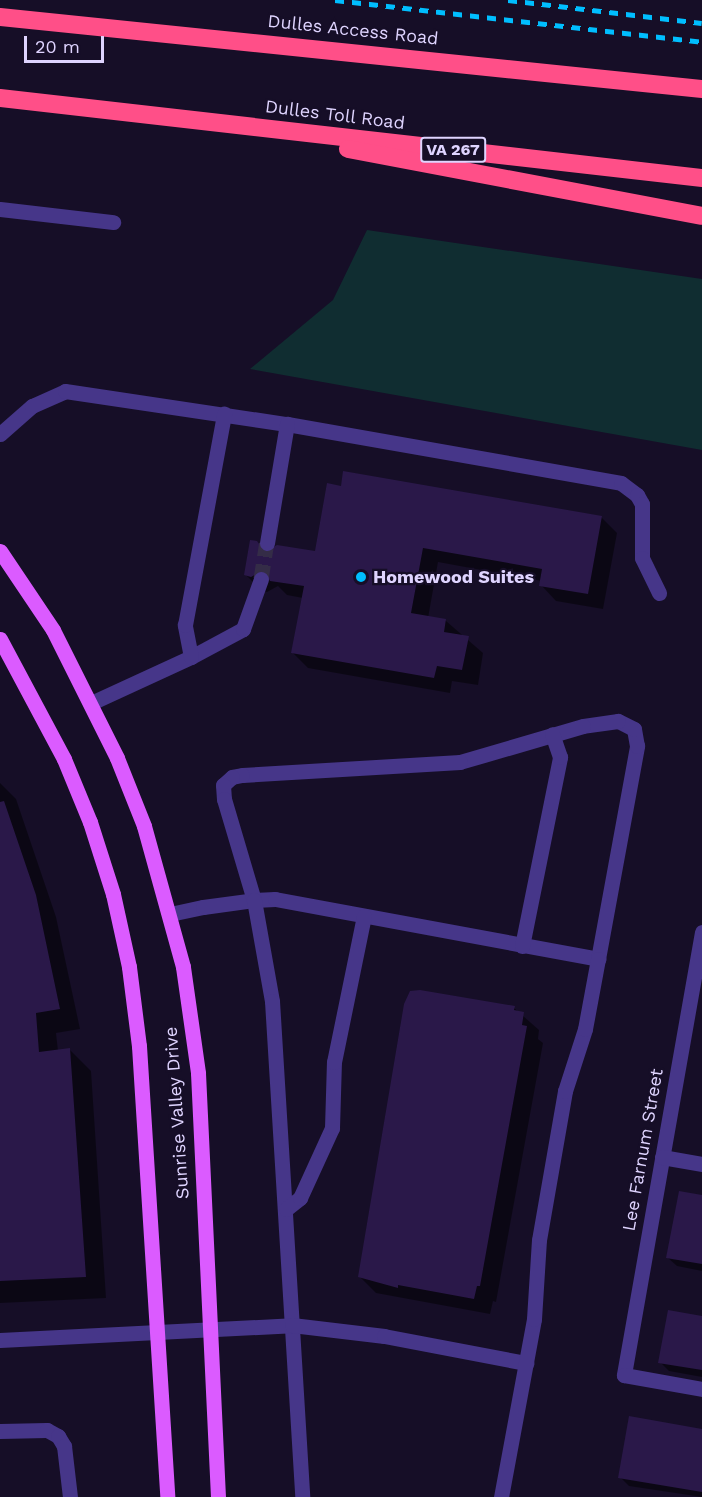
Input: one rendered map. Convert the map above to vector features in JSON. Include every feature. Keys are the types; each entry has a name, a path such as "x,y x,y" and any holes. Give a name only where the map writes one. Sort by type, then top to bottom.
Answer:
{"highway":[{"name":"Dulles Access Road","path":"0,17 702,88"},
{"name":"Dulles Toll Road","path":"0,98 702,178"},
{"path":"205,121 702,216"}],"main road":[{"name":"Sunrise Valley Drive","path":"0,551 53,630 91,703 144,826 183,967 198,1073 208,1328 218,1497"},
{"name":"Sunrise Valley Drive","path":"0,639 68,765 90,822 115,904 140,1046 167,1497"}],"street":[{"path":"0,209 113,222"},
{"path":"0,434 32,406 65,391 287,424 621,483 638,495 642,504 642,558 659,593"},
{"path":"191,657 185,625 224,414"},
{"path":"267,543 287,424"},
{"path":"91,703 191,657 243,629 261,579"},
{"path":"302,1497 272,1001 254,900 223,793 223,785 232,777 447,764 552,734 618,721 630,725 637,737 585,1029 565,1091 539,1240 534,1319 501,1497"},
{"path":"522,946 560,757 552,734"},
{"path":"170,914 254,900 275,899 598,959"},
{"path":"286,1209 300,1198 332,1128 334,1062 364,916"},
{"name":"Lee Farnum Street","path":"702,932 624,1375 702,1389"},
{"path":"662,1157 702,1164"},
{"path":"0,1340 292,1324 384,1336 526,1363"},
{"path":"0,1431 47,1430 58,1436 64,1446 70,1497"}],"green space":[{"path":"367,230 702,279 702,450 250,369 333,300"}],"building":[{"name":"Homewood Suites","path":"343,471 602,516 588,594 539,586 542,569 423,548 411,613 446,619 444,632 469,636 462,670 437,666 434,678 291,653 304,586 270,581 264,570 251,577 244,575 250,540 257,541 265,552 277,545 315,551 327,483 341,486"},
{"path":"4,801 36,895 60,1009 36,1013 39,1052 70,1048 86,1277 0,1281 0,802"},
{"path":"420,990 515,1006 514,1010 524,1012 522,1025 527,1026 480,1286 477,1286 474,1299 398,1285 398,1288 358,1277 404,1004 410,991"},
{"path":"679,1191 702,1195 702,1264 666,1258"},
{"path":"668,1310 702,1316 702,1370 658,1363"},
{"path":"629,1416 702,1429 702,1492 618,1478"}],"tunnel":[{"path":"261,579 267,543"}],"railway":[{"path":"335,0 702,42"},
{"path":"508,0 702,23"}],"place":[{"name":"Homewood Suites","path":"361,577"}]}
